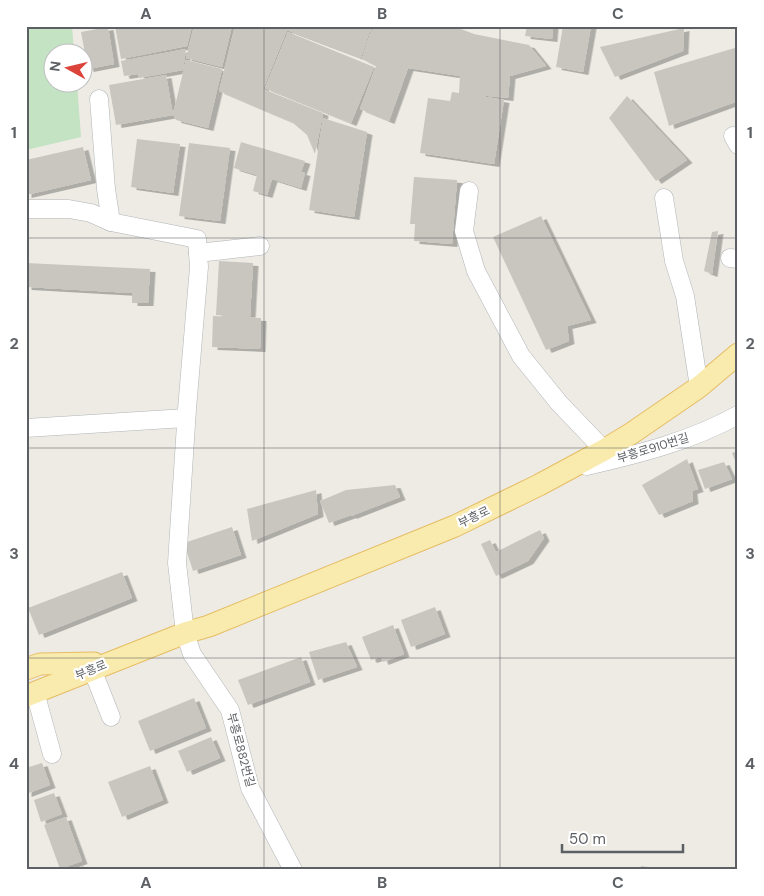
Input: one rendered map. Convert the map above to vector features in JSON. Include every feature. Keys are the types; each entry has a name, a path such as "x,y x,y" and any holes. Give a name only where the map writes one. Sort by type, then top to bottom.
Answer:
{"main road":[{"name":"부흥로","path":"31,694 185,633 209,626 455,526 604,450 699,387 738,354"},
{"path":"26,669 40,664 99,666"}],"street":[{"path":"99,99 106,189 111,222"},
{"path":"470,191 464,231 476,271 521,356 559,403 604,450"},
{"path":"664,198 674,261 685,296 699,387"},
{"path":"26,209 69,208 90,213 111,222 196,239 199,267 186,418 177,563 185,633"},
{"path":"198,253 260,246"},
{"name":"부흥로910번길","path":"564,472 676,443 716,427 738,415"},
{"path":"26,428 186,418"},
{"name":"부흥로882번길","path":"185,633 192,654 230,710 250,788 292,870"},
{"path":"99,666 110,718"},
{"path":"31,694 52,754"}],"green space":[{"path":"26,26 72,26 73,42 42,42 42,92 78,92 81,137 26,150"}],"building":[{"path":"115,26 192,26 187,46 121,59"},
{"path":"194,26 232,26 222,67 186,58"},
{"path":"235,26 374,26 369,33 361,58 287,30 263,89 323,113 315,154 307,135 292,122 219,91"},
{"path":"376,26 453,26 474,34 529,45 546,66 510,76 508,98 469,94 504,100 494,164 420,153 428,98 450,101 452,92 459,93 460,76 408,68 389,121 360,109 376,66 362,59 370,34"},
{"path":"527,26 553,26 552,39 525,36"},
{"path":"563,26 591,26 583,72 556,67"},
{"path":"108,27 114,64 92,68 92,42 83,42 81,32"},
{"path":"684,28 683,51 615,77 600,47"},
{"path":"288,32 374,67 351,123 265,88"},
{"path":"738,47 738,101 669,126 654,72"},
{"path":"186,49 183,70 139,78 138,74 124,76 121,61"},
{"path":"186,60 222,69 208,128 176,120 173,114"},
{"path":"166,75 173,115 116,125 109,85"},
{"path":"627,96 687,160 656,181 609,118"},
{"path":"323,118 367,132 354,217 309,210"},
{"path":"137,139 180,144 173,193 131,187"},
{"path":"241,142 305,161 301,172 305,173 301,188 272,179 267,195 253,191 257,175 234,168"},
{"path":"189,143 230,148 220,221 179,216"},
{"path":"83,147 91,180 26,195 26,160"},
{"path":"414,177 457,180 452,244 414,241 415,224 410,224"},
{"path":"541,216 591,320 567,326 569,341 546,350 493,237"},
{"path":"718,231 712,274 704,271 712,232"},
{"path":"219,261 253,263 250,317 216,315"},
{"path":"26,263 150,269 148,303 132,303 132,293 26,287"},
{"path":"213,316 261,318 260,349 212,347"},
{"path":"738,451 738,468 732,453"},
{"path":"687,459 698,489 692,491 693,501 659,515 642,485"},
{"path":"724,462 732,479 705,489 698,470"},
{"path":"395,485 400,497 329,523 320,501 346,490"},
{"path":"316,490 318,514 252,541 247,509"},
{"path":"232,527 241,555 193,571 184,543"},
{"path":"540,530 544,538 528,561 496,576 481,544 490,540 496,552"},
{"path":"122,572 132,598 39,635 28,608"},
{"path":"435,607 445,634 411,647 401,620"},
{"path":"393,625 404,654 383,662 381,657 371,660 362,637"},
{"path":"346,642 357,667 318,680 309,652"},
{"path":"301,657 310,682 248,705 238,680"},
{"path":"194,698 206,728 150,751 138,721"},
{"path":"211,737 220,758 187,772 178,751"},
{"path":"42,763 50,785 26,794 26,768"},
{"path":"150,766 163,800 122,817 108,782"},
{"path":"54,793 62,814 41,822 34,800"},
{"path":"66,817 82,861 60,869 44,825"},
{"path":"83,866 85,870 73,870"},
{"path":"641,866 664,869 664,870 640,870"}]}
